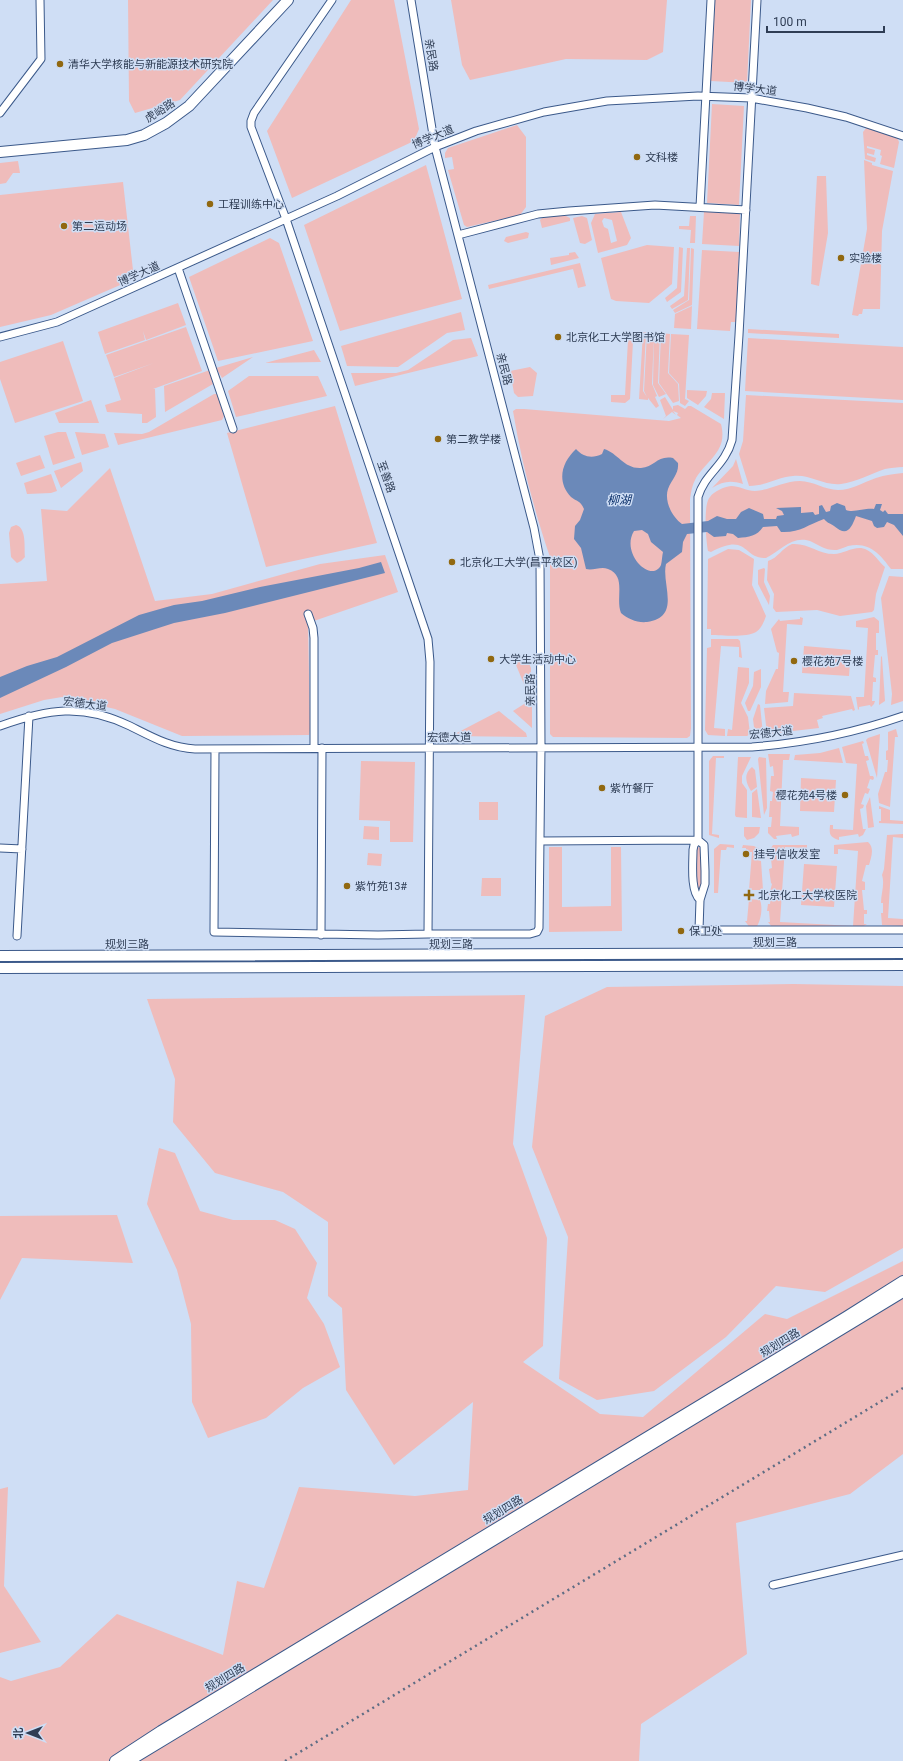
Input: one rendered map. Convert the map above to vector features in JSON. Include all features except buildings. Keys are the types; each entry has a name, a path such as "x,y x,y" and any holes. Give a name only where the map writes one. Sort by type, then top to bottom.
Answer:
{"main road":[{"name":"虎峪路","path":"0,152 127,140 144,135 166,123 189,106 288,0"},
{"name":"规划三路","path":"0,956 903,954"},
{"name":"规划三路","path":"0,968 903,965"},
{"name":"规划四路","path":"116,1761 161,1731 833,1325 903,1281"},
{"name":"规划四路","path":"129,1761 903,1292"}],"street":[{"path":"0,113 41,59 40,0"},
{"name":"至善路","path":"332,0 272,85 254,113 251,121 253,136 286,219 428,639 430,662 428,934"},
{"name":"亲民路","path":"411,0 435,147 540,556 540,928 537,932 428,934"},
{"path":"700,207 711,0"},
{"path":"700,900 696,896 694,886 693,850 694,845 698,840 698,497 702,486 728,453 732,440 757,0"},
{"name":"博学大道","path":"0,337 57,322 336,196 435,147 476,131 528,116 606,101 706,96 751,98 846,117 903,136"},
{"path":"458,235 538,214 640,205 746,210"},
{"path":"178,268 234,429"},
{"path":"308,614 313,628 314,638 314,748"},
{"name":"宏德大道","path":"0,726 30,716 58,711 94,714 114,719 158,740 181,748 215,749 752,747 794,742 861,729 903,716"},
{"path":"16,936 30,716"},
{"path":"321,935 322,748"},
{"path":"215,749 214,932 321,935 428,934"},
{"path":"540,841 698,840 704,845 705,860 704,884 700,900 700,930 903,930"},
{"path":"0,848 22,849"},
{"path":"428,956 428,966"},
{"path":"773,1584 903,1555"}],"shaded area":[{"path":"128,0 273,0 180,100 135,113 129,101"},
{"path":"351,0 394,0 419,129 414,141 292,198 267,131"},
{"path":"451,0 667,0 663,52 647,60 566,59 470,80 462,65"},
{"path":"715,0 751,0 747,83 711,81"},
{"path":"712,104 744,106 739,205 707,203"},
{"path":"517,125 526,137 526,207 520,215 467,227 464,225 448,170 454,169 452,157 445,158 445,153 448,148"},
{"path":"867,127 896,135 899,142 894,168 880,164 882,156 880,155 881,150 867,146 867,148 875,150 874,155 867,153 867,155 876,158 875,162 865,159 863,132"},
{"path":"864,160 872,163 872,165 893,171 882,231 880,309 863,309 862,314 859,314 858,316 852,315 867,229"},
{"path":"18,161 20,173 13,173 6,183 0,184 0,163"},
{"path":"426,165 462,299 340,331 304,225"},
{"path":"817,176 826,176 828,233 819,286 811,284"},
{"name":"第二运动场","path":"123,182 134,279 51,315 0,327 0,195"},
{"path":"621,212 631,238 627,245 598,253 591,223 595,214","holes":["604,218 612,220 617,241 611,243 608,229 604,227 602,221"]},
{"path":"704,212 740,213 739,246 702,244"},
{"path":"564,215 570,218 570,221 542,228 540,220 542,218"},
{"path":"582,216 587,218 592,240 585,244 580,243 573,218"},
{"path":"690,216 696,216 695,243 690,243 691,230 679,229 679,226 689,226"},
{"path":"526,232 529,233 528,238 508,243 504,241 506,237"},
{"path":"270,238 279,243 313,341 218,361 189,277"},
{"path":"647,245 674,247 672,284 649,303 616,301 611,299 601,258"},
{"path":"679,247 683,248 681,292 667,302 665,298 677,288"},
{"path":"687,248 690,248 688,300 672,309 670,306 684,296"},
{"path":"691,248 694,249 692,305 675,313 673,310 689,300"},
{"path":"702,250 739,252 736,322 731,322 730,331 697,329"},
{"path":"575,252 579,258 551,265 550,258 569,255 569,253"},
{"path":"580,263 586,286 578,288 573,269 489,289 488,285"},
{"path":"178,303 186,325 146,340 143,331 145,340 105,354 98,332"},
{"path":"692,306 691,329 674,328 675,314"},
{"path":"461,312 465,330 447,333 398,367 347,366 341,346"},
{"path":"186,327 202,371 153,389 155,389 156,417 147,423 142,423 142,414 107,412 105,405 121,400 114,378 154,363 114,377 106,355"},
{"path":"748,329 839,334 839,338 748,333"},
{"path":"643,332 646,332 643,391 647,397 644,391 647,332 654,333 652,384 659,406 656,408 648,398 648,400 639,399"},
{"path":"654,333 660,333 658,383 666,394 659,397 653,385"},
{"path":"661,333 670,334 668,373 678,384 679,401 673,403 659,383"},
{"path":"671,334 689,335 685,399 689,401 685,406 680,403 679,384 669,373"},
{"path":"471,338 478,356 355,386 351,373 396,373 408,370 453,340"},
{"path":"748,338 903,347 903,400 745,391"},
{"path":"628,340 633,341 630,399 625,403 611,402 611,395 625,395"},
{"path":"63,341 83,401 15,423 0,379 0,362"},
{"path":"314,350 321,362 265,363"},
{"path":"253,357 222,378 216,368"},
{"path":"530,367 537,373 533,396 518,397 514,393 510,371"},
{"path":"210,370 213,384 165,412 164,386"},
{"path":"249,376 318,376 327,396 236,417 228,391"},
{"path":"687,390 707,391 706,396 698,405 687,398"},
{"path":"712,393 725,393 724,419 704,407 711,399"},
{"path":"214,394 217,394 224,416 222,420 118,445 114,433 142,434 149,432"},
{"path":"746,395 903,403 903,467 885,469 858,480 841,484 829,483 799,476 782,478 761,485 749,486 739,454 743,441"},
{"path":"665,397 673,410 673,406 678,405 685,409 688,406 691,406 721,424 722,433 722,441 719,448 716,454 696,478 690,499 690,736 687,738 553,737 550,734 550,557 528,485 513,411 516,409 524,409 669,421 681,418 677,415 678,413 673,411 676,415 672,412 663,419 666,416 660,400"},
{"path":"91,400 99,423 59,423 55,413"},
{"path":"335,406 377,543 266,567 227,433"},
{"path":"58,432 66,432 75,458 53,465 44,436"},
{"path":"75,432 105,434 109,447 82,455"},
{"path":"40,455 45,468 21,476 16,463"},
{"path":"736,459 743,484 727,482 712,488 733,466"},
{"path":"81,462 83,471 61,488 54,471"},
{"path":"110,468 155,601 212,594 320,564 385,555 398,592 308,623 309,735 182,736 115,709 62,697 44,700 0,714 0,584 47,581 41,509 67,511"},
{"path":"903,473 903,569 891,569 883,558 873,550 862,545 848,546 833,550 826,549 810,541 798,540 786,545 766,558 753,555 739,545 723,547 711,552 708,551 706,539 706,507 710,497 722,488 734,486 755,491 767,489 788,482 805,481 828,489 843,490 879,477"},
{"path":"51,474 57,491 51,493 27,494 24,483"},
{"path":"16,525 22,530 25,544 25,557 17,563 11,557 9,533 11,527"},
{"path":"792,544 803,545 828,554 838,554 859,548 863,548 872,553 885,567 876,594 874,610 872,612 840,616 817,610 776,612 773,608 774,594 767,580 768,561 775,558 785,548"},
{"path":"728,549 739,550 754,559 752,585 766,616 759,629 752,634 740,636 711,635 711,629 707,629 708,559"},
{"path":"764,568 764,582 770,596 769,605 758,584 758,570"},
{"path":"889,576 903,577 903,701 891,705 892,694 881,598"},
{"path":"800,617 803,618 802,625 787,624 783,692 789,692 788,702 765,704 766,691 776,669 778,669 779,653 777,652 771,629 779,619 780,621 800,619"},
{"path":"874,617 879,621 879,633 876,633 876,650 878,650 878,655 875,655 873,677 876,678 876,682 873,682 872,701 875,701 871,707 870,705 859,707 858,710 856,697 864,697 868,628 856,627 856,621"},
{"path":"711,639 738,639 740,641 742,658 739,657 739,647 721,646 714,728 725,729 725,736 708,735 705,730 707,648 711,647"},
{"path":"804,646 851,650 849,676 802,673"},
{"path":"881,656 885,701 879,705"},
{"path":"518,657 528,661 531,668 531,687 526,689 516,665"},
{"path":"738,667 749,668 749,683 741,703 748,717 750,734 747,736 727,736 728,729 732,730"},
{"path":"761,669 761,687 750,711 748,711 745,703 753,686 754,672"},
{"path":"794,693 851,696 855,710 853,711 852,709 822,716 823,718 817,720 819,728 767,734 764,708 793,706"},
{"path":"532,699 532,728 513,711"},
{"path":"758,704 760,705 763,734 755,735 753,719"},
{"path":"499,711 526,733 527,737 451,736"},
{"path":"896,729 898,737 895,737 890,807 879,803 878,794 885,772 887,772 888,760 886,760 886,751 888,750 888,732"},
{"path":"880,734 877,778 866,740"},
{"path":"863,741 864,743 862,744 865,756 868,756 869,760 866,761 870,776 873,776 874,778 873,780 870,779 867,788 870,789 868,794 865,793 861,804 864,805 863,808 860,809 863,829 866,829 863,835 859,837 858,834 839,837 839,840 831,835 830,825 833,825 833,829 853,830 857,764 846,763 842,747"},
{"path":"839,748 843,763 794,760 795,755 820,753"},
{"path":"768,754 790,754 789,760 783,760 780,826 799,827 799,835 792,837 791,834 776,836 777,839 774,839 768,833 768,827 771,827 772,817 769,817 770,801 772,801 773,792 770,791 771,776 774,776 773,766 770,767"},
{"path":"713,756 724,756 724,758 716,758 712,834 719,835 719,838 709,835 709,761"},
{"path":"738,757 751,757 742,776 742,783 747,790 747,818 736,817 735,815"},
{"path":"759,757 766,758 767,808 764,815 758,759"},
{"path":"361,761 415,762 413,842 390,842 390,821 359,820"},
{"path":"752,767 755,770 757,787 751,791 746,776"},
{"path":"801,778 836,780 834,812 800,811"},
{"path":"757,789 761,818 752,817 752,793"},
{"path":"870,797 874,827 868,828 866,806"},
{"path":"479,802 498,802 498,820 479,820"},
{"path":"879,806 890,810 890,820 903,821 903,824 879,823 879,821 881,821 881,809 879,809"},
{"path":"364,826 379,827 379,840 363,839"},
{"path":"744,827 760,827 759,833 754,838 747,840 744,836"},
{"path":"903,834 903,838 893,837 888,918 903,919 903,926 882,925 882,875 884,869 887,835"},
{"path":"868,842 872,850 869,865 866,865 862,881 865,882 865,890 862,890 864,910 867,910 867,914 864,914 864,924 867,924 860,928 772,927 768,922 770,922 769,911 767,911 768,904 770,904 771,895 769,895 772,884 769,869 772,868 771,859 768,859 767,854 773,845 807,845 805,851 805,848 785,847 780,922 853,926 858,851 838,849 838,854 834,854 834,845"},
{"path":"720,844 734,845 734,848 727,847 726,850 721,850 718,893 714,893 714,849"},
{"path":"743,845 754,846 761,850 761,852 757,852 756,860 761,861 763,890 749,890 752,852 746,852 746,848 742,848"},
{"path":"549,847 562,847 562,907 611,906 611,847 621,847 622,931 549,932"},
{"path":"698,847 701,848 701,885 698,891 696,850"},
{"path":"368,853 382,854 381,866 367,865"},
{"path":"804,864 837,866 834,907 801,905"},
{"path":"482,878 501,878 501,896 481,896"},
{"path":"749,899 760,900 761,903 760,918 756,928 750,928 745,921 747,921"},
{"path":"793,984 903,986 903,1248 825,1292 776,1286 726,1337 654,1391 597,1400 559,1379 568,1237 532,1147 545,1016 607,987"},
{"path":"525,995 513,1144 547,1238 543,1346 523,1362 600,1414 643,1417 765,1314 787,1319 903,1261 903,1454 850,1494 736,1523 747,1654 641,1724 639,1761 0,1761 0,1677 11,1681 60,1667 117,1614 223,1655 237,1581 264,1588 299,1487 415,1496 468,1490 473,1402 394,1465 346,1390 342,1308 328,1296 328,1222 283,1192 215,1173 173,1122 175,1079 147,999"},
{"path":"159,1148 175,1153 200,1211 233,1220 275,1220 295,1229 317,1263 307,1298 324,1324 340,1367 303,1388 266,1418 208,1438 192,1402 191,1324 177,1270 147,1204"},
{"path":"117,1215 133,1263 22,1258 0,1300 0,1216"},
{"path":"8,1487 4,1586 41,1642 0,1653 0,1489"}],"water":[{"name":"柳湖","path":"576,449 582,454 591,457 602,454 604,449 635,468 650,466 663,458 673,458 678,463 678,467 668,489 667,499 672,513 682,524 708,521 717,516 727,519 736,519 741,512 749,508 763,514 764,519 776,519 777,516 784,515 782,511 776,508 801,507 801,513 813,512 815,515 819,514 819,506 822,505 826,512 830,511 831,506 837,503 845,506 846,510 849,511 874,509 876,504 882,504 880,510 883,512 885,510 888,514 903,514 903,536 894,525 887,522 884,527 877,528 874,526 872,521 856,516 850,528 845,531 838,529 824,519 803,528 788,532 781,532 777,526 763,527 755,534 742,538 738,538 733,534 727,533 726,536 714,537 707,532 687,534 683,542 682,552 666,564 665,572 668,599 664,614 658,619 647,622 636,621 621,613 619,607 619,582 614,572 605,568 586,569 581,548 574,539 575,526 580,520 584,509 580,503 571,497 563,485 562,478 564,466 571,454","holes":["642,530 648,534 651,542 663,552 661,565 657,570 651,571 645,569 639,564 631,549 631,540 634,531"]},
{"path":"381,562 385,573 225,613 174,623 112,643 66,667 0,698 0,677 27,666 57,657 139,615 174,605 202,601 260,587 359,568"}],"railway":[{"path":"285,1761 903,1388"}],"place":[{"name":"清华大学核能与新能源技术研究院","path":"60,64"},
{"name":"文科楼","path":"637,157"},
{"name":"工程训练中心","path":"210,204"},
{"name":"第二运动场","path":"64,226"},
{"name":"实验楼","path":"841,258"},
{"name":"北京化工大学图书馆","path":"558,337"},
{"name":"第二教学楼","path":"438,439"},
{"name":"北京化工大学(昌平校区)","path":"452,562"},
{"name":"大学生活动中心","path":"491,659"},
{"name":"樱花苑7号楼","path":"794,661"},
{"name":"紫竹餐厅","path":"602,788"},
{"name":"樱花苑4号楼","path":"845,795"},
{"name":"挂号信收发室","path":"746,854"},
{"name":"紫竹苑13#","path":"347,886"},
{"name":"北京化工大学校医院","path":"749,895"},
{"name":"保卫处","path":"681,931"}]}
